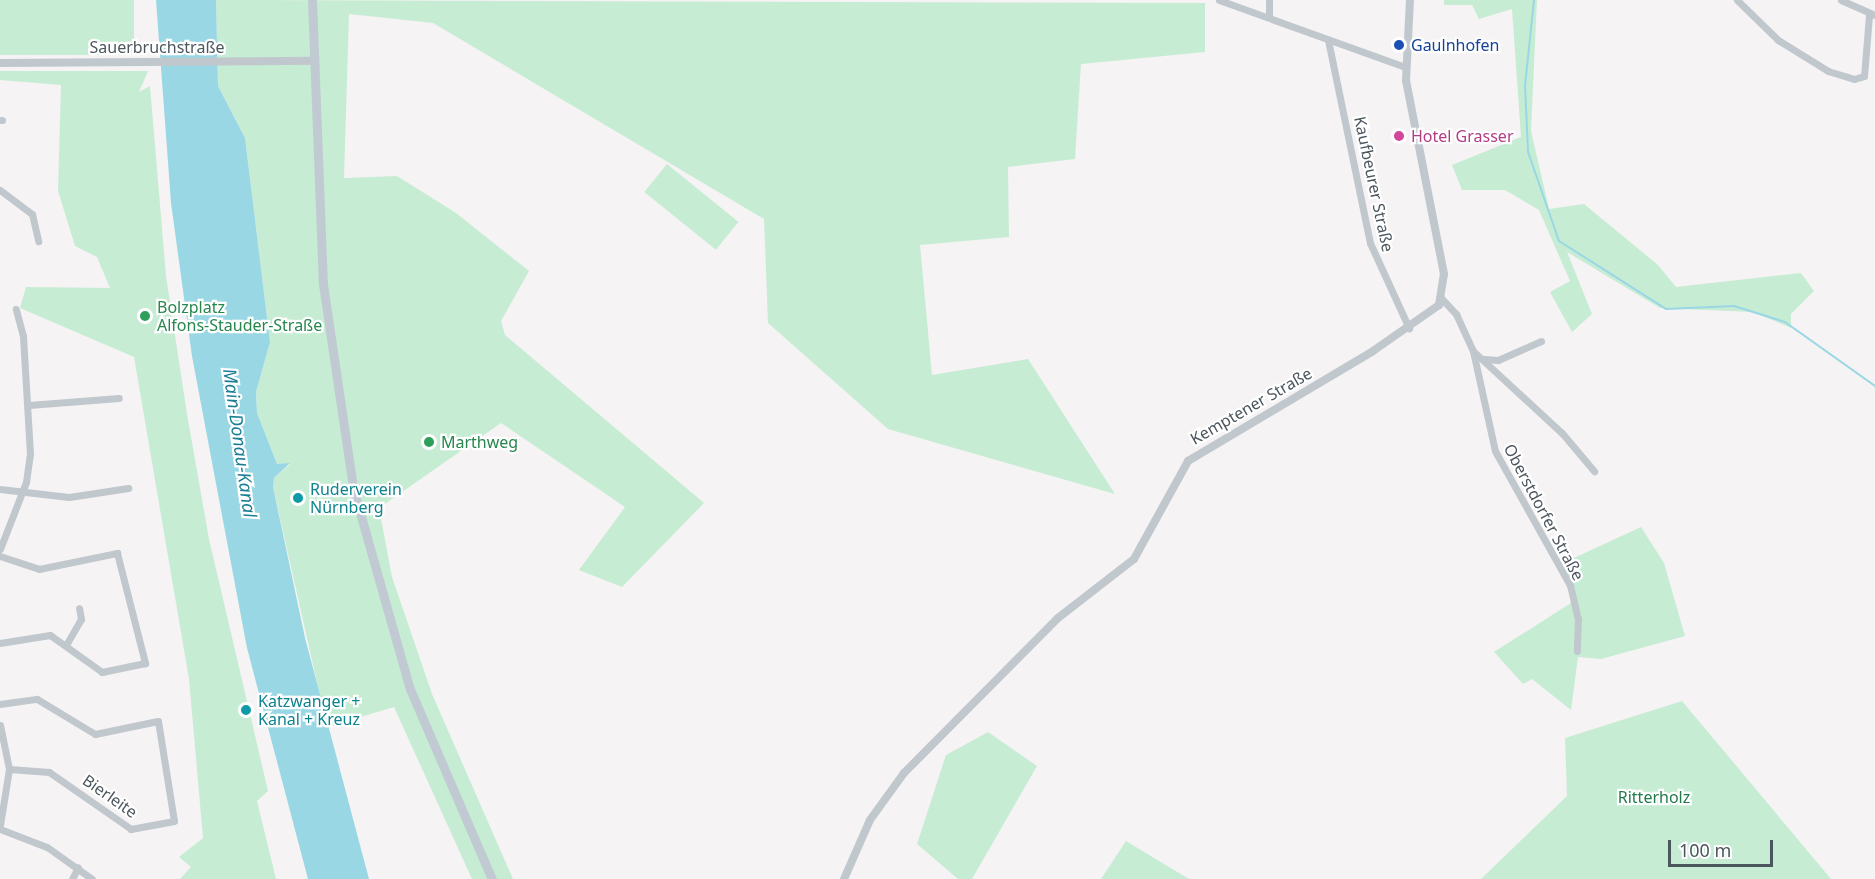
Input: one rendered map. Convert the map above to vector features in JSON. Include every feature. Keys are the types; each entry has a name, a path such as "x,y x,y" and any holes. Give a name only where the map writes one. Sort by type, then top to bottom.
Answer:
{"main road":[{"path":"312,0 323,293 355,497 410,689 492,879"}],"street":[{"path":"1219,0 1269,15 1406,67"},
{"path":"1269,0 1269,15"},
{"path":"1410,0 1406,67 1441,256 1442,299 1456,314 1473,351 1562,433 1594,471"},
{"path":"1737,0 1778,39 1828,71 1860,78 1866,58 1872,15 1840,0"},
{"name":"Kaufbeurer Straße","path":"1328,39 1370,243 1409,328"},
{"path":"1866,58 1875,57"},
{"name":"Sauerbruchstraße","path":"0,63 313,61"},
{"path":"0,190 32,214 38,241"},
{"name":"Kemptener Straße","path":"844,879 870,820 903,773 1058,618 1134,559 1188,461 1409,328 1442,299"},
{"path":"0,549 21,492 29,459 29,405 16,309"},
{"path":"1481,358 1498,360 1541,341"},
{"name":"Oberstdorfer Straße","path":"1473,351 1495,451 1570,585 1578,619 1577,651"},
{"path":"29,405 119,398"},
{"path":"0,489 89,496 128,488"},
{"path":"0,556 39,569 117,553 126,597 134,605 145,663 102,672 66,645 44,634 0,643"},
{"path":"66,645 81,619 79,608"},
{"name":"Bierleite","path":"0,704 37,699 95,734 158,721 174,821 136,830 49,772 9,769"},
{"path":"0,724 9,769 0,827 78,867 92,879"},
{"path":"72,879 78,867"}],"green space":[{"path":"0,0 134,0 134,55 0,55"},
{"path":"216,0 1205,3 1205,52 1081,64 1075,159 1008,167 1009,237 920,245 932,375 1028,359 1115,494 888,429 768,323 764,219 433,23 349,14 344,178 397,176 456,213 529,271 501,321 505,335 704,503 622,587 579,570 625,507 501,423 379,508 392,577 432,694 513,879 472,879 394,707 327,727 273,487 274,478 290,464 277,464 257,413 256,392 270,342 245,138 218,86"},
{"path":"1444,0 1537,0 1531,131 1549,209 1584,204 1658,265 1676,287 1801,273 1814,291 1791,314 1791,328 1753,312 1660,308 1567,252 1592,314 1572,332 1550,292 1570,281 1539,210 1505,190 1462,190 1452,165 1521,137 1512,9 1479,19 1472,5 1444,5"},
{"path":"0,71 148,71 139,92 150,86 166,276 187,414 209,539 268,791 257,801 276,879 180,879 191,867 179,857 203,838 189,679 134,357 20,308 26,287 110,288 97,257 75,246 58,191 61,85 0,80"},
{"path":"667,164 738,222 716,250 644,192"},
{"path":"1641,527 1664,563 1685,636 1601,659 1578,657 1571,710 1532,679 1523,684 1494,652 1574,601 1561,564"},
{"name":"Ritterholz","path":"1682,701 1831,879 1481,879 1567,796 1565,738"},
{"path":"988,732 1037,766 972,879 958,879 917,844 946,755"},
{"path":"1126,841 1189,879 1101,879"}],"water":[{"name":"Main-Donau-Kanal","path":"156,0 216,0 218,86 245,138 270,342 256,392 257,413 277,464 290,463 274,478 273,487 305,638 369,879 308,879 247,648 192,356 171,203"}],"waterway":[{"path":"1534,0 1525,85 1528,152 1559,241 1666,309 1734,306 1785,322 1875,386"}],"place":[{"name":"Gaulnhofen","path":"1399,45"},
{"name":"Hotel Grasser","path":"1399,136"},
{"name":"Bolzplatz Alfons-Stauder-Straße","path":"145,316"},
{"name":"Marthweg","path":"429,442"},
{"name":"Ruderverein Nürnberg","path":"298,498"},
{"name":"Katzwanger + Kanal + Kreuz","path":"246,710"}]}
